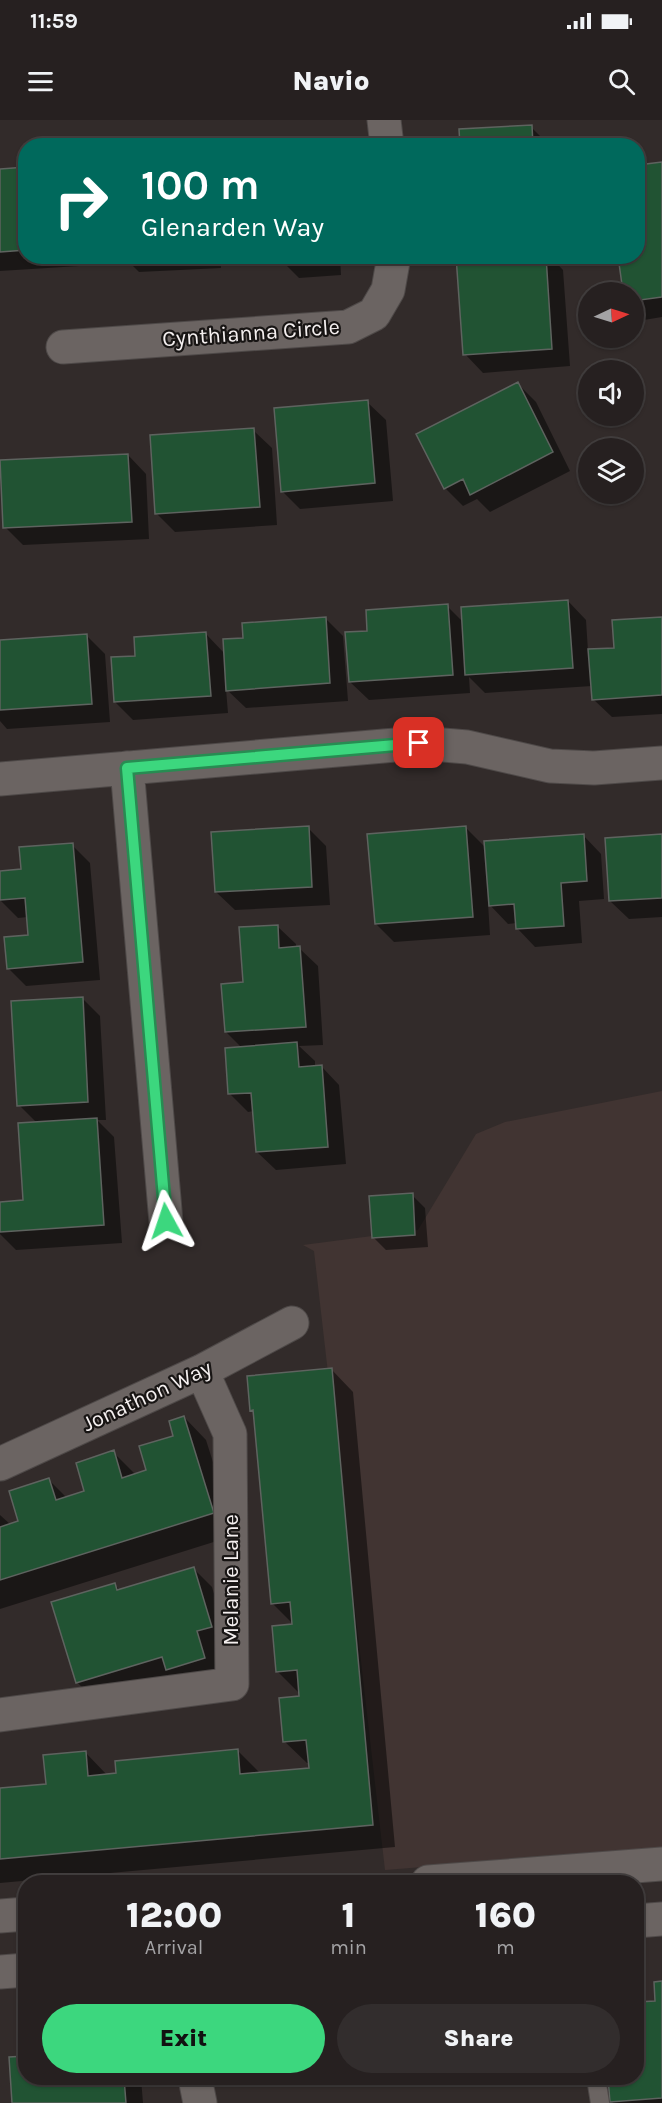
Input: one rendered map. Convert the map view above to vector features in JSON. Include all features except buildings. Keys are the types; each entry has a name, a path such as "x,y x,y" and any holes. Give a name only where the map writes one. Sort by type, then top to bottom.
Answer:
{"street":[{"path":"384,120 386,138"},
{"name":"Cynthianna Circle","path":"63,347 348,327 374,314 388,290 393,264"},
{"path":"0,779 419,743 467,747 550,766 594,768 662,763"},
{"path":"127,768 166,1221"},
{"name":"Jonathon Way","path":"0,1464 202,1371 292,1323"},
{"name":"Melanie Lane","path":"0,1715 232,1684 230,1434 202,1371"},
{"path":"519,1875 662,1864"},
{"path":"0,1916 18,1915"},
{"path":"644,1920 662,1919"},
{"path":"0,1972 18,1971"},
{"path":"196,2085 200,2103"}],"lane":[{"path":"597,2085 600,2103"}],"shaded area":[{"path":"662,1091 662,1848 385,1870 314,1251 303,1245 418,1230 476,1134 505,1122"}],"route":[{"path":"166,1221 127,768 419,743"}]}
